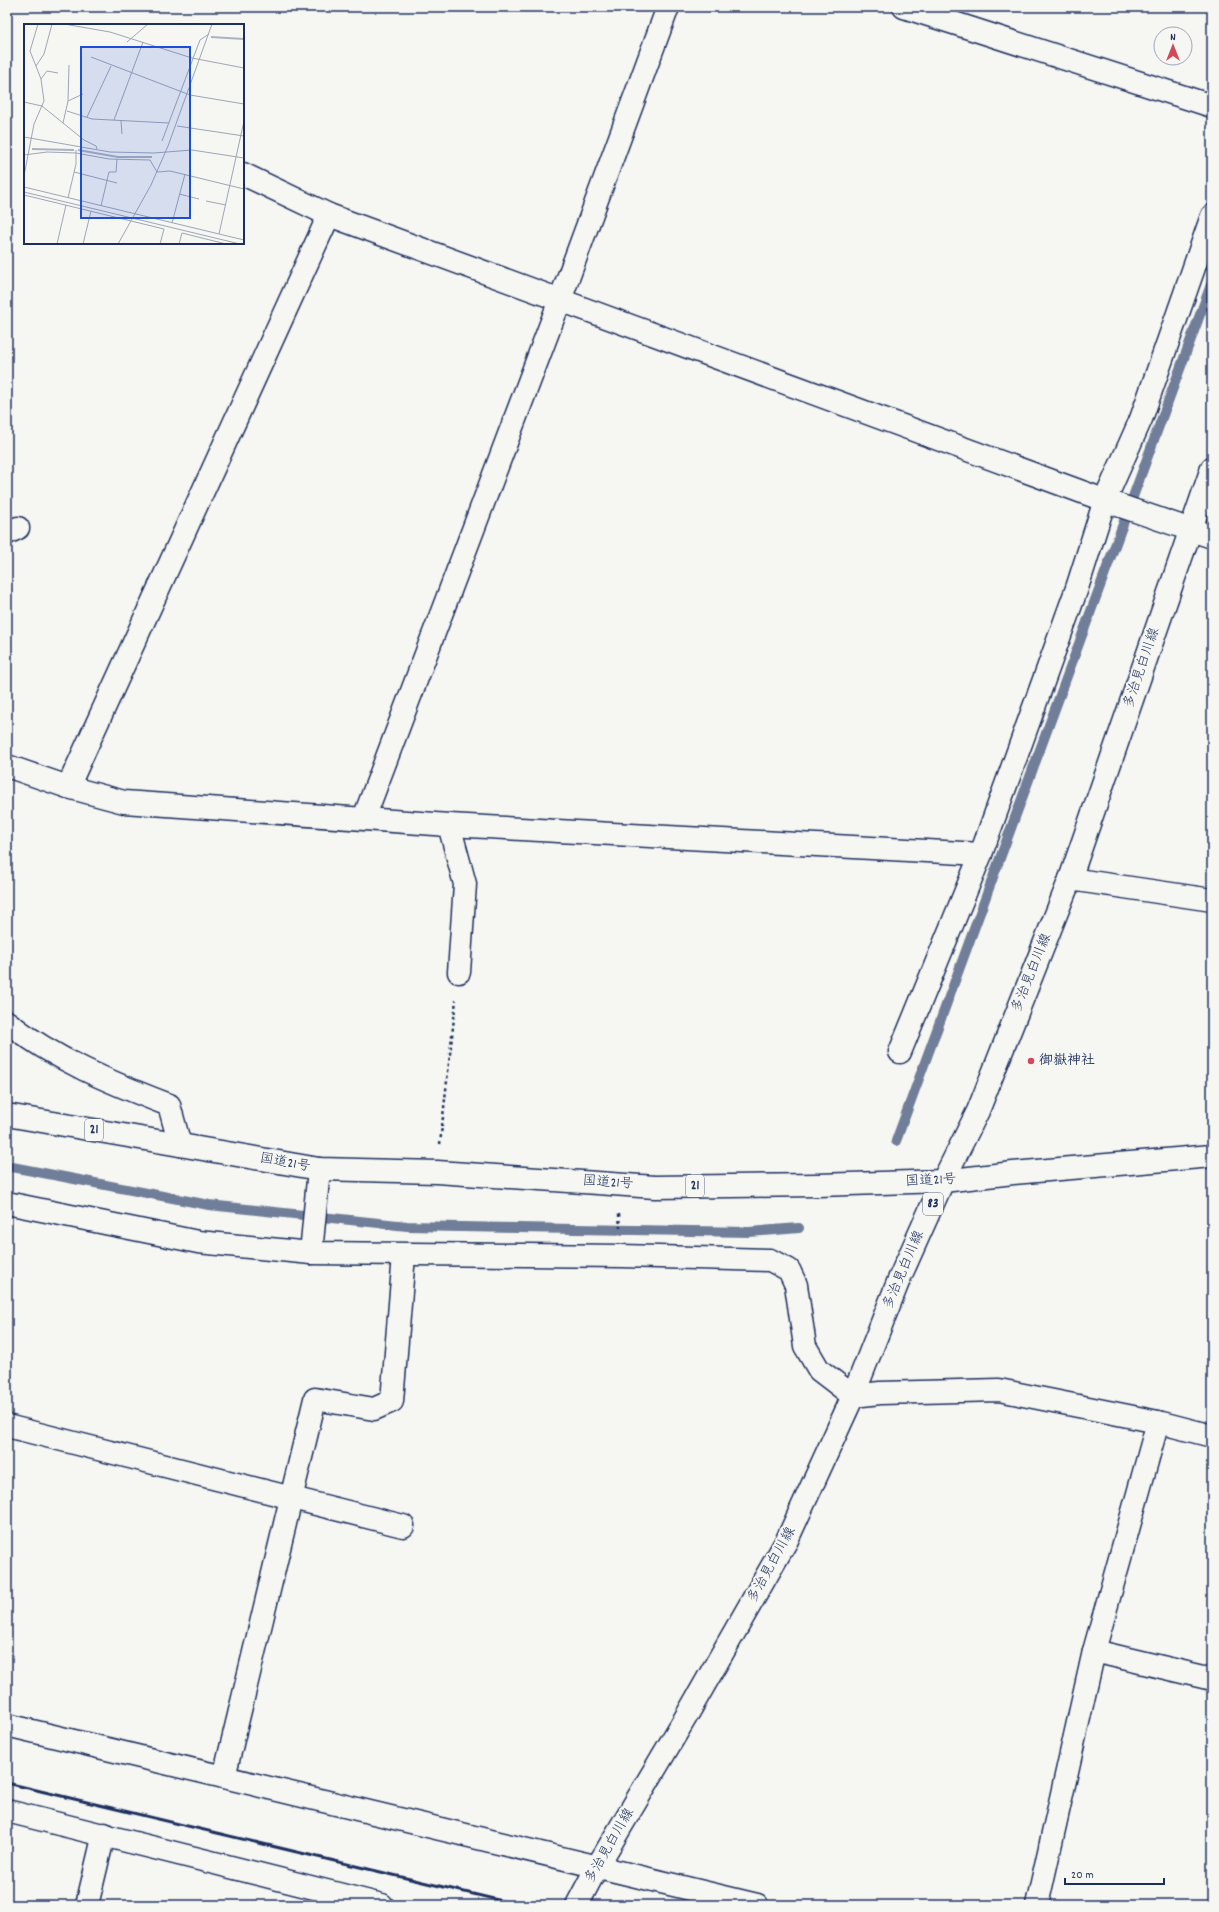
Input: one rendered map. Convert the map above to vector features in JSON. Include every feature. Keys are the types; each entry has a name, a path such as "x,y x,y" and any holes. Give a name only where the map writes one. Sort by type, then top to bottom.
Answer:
{"main road":[{"path":"364,818 560,300 668,7"},
{"path":"904,7 1212,106"},
{"path":"244,174 329,215 1149,516 1212,537"},
{"path":"68,787 329,215"},
{"path":"900,1052 981,854 1109,501 1141,419 1212,216"},
{"name":"多治見白川線","path":"577,1905 597,1866 687,1715 787,1540 853,1396 900,1277 943,1181 978,1111 1070,879 1212,468"},
{"path":"7,766 68,787 124,802 449,825 981,854"},
{"path":"449,825 465,884 459,972"},
{"path":"1070,879 1212,900"},
{"path":"7,1022 32,1042 105,1080 169,1105 180,1145"},
{"name":"国道21号","path":"7,1115 319,1169 438,1172 618,1183 655,1187 818,1185 943,1181 1212,1156"},
{"path":"311,1253 319,1169"},
{"path":"7,1203 198,1242 311,1253 622,1256 770,1260 789,1270 796,1286 805,1346 819,1370 853,1396 880,1393 999,1390 1158,1422 1212,1436"},
{"path":"224,1777 315,1399 374,1409 392,1401 404,1255"},
{"path":"1037,1905 1094,1651 1158,1422"},
{"path":"7,1426 403,1526"},
{"path":"1094,1651 1212,1679"},
{"path":"7,1725 757,1905"},
{"path":"7,1811 104,1834 382,1905"},
{"path":"87,1905 104,1834"}],"path":[{"path":"438,1172 459,972"},
{"path":"618,1183 622,1256"}],"waterway":[{"path":"896,1141 1212,282"},
{"path":"7,1166 209,1205 407,1226 749,1232 799,1228"}],"railway":[{"path":"7,1783 519,1905"}],"place":[{"name":"御嶽神社","path":"1031,1061"}]}
